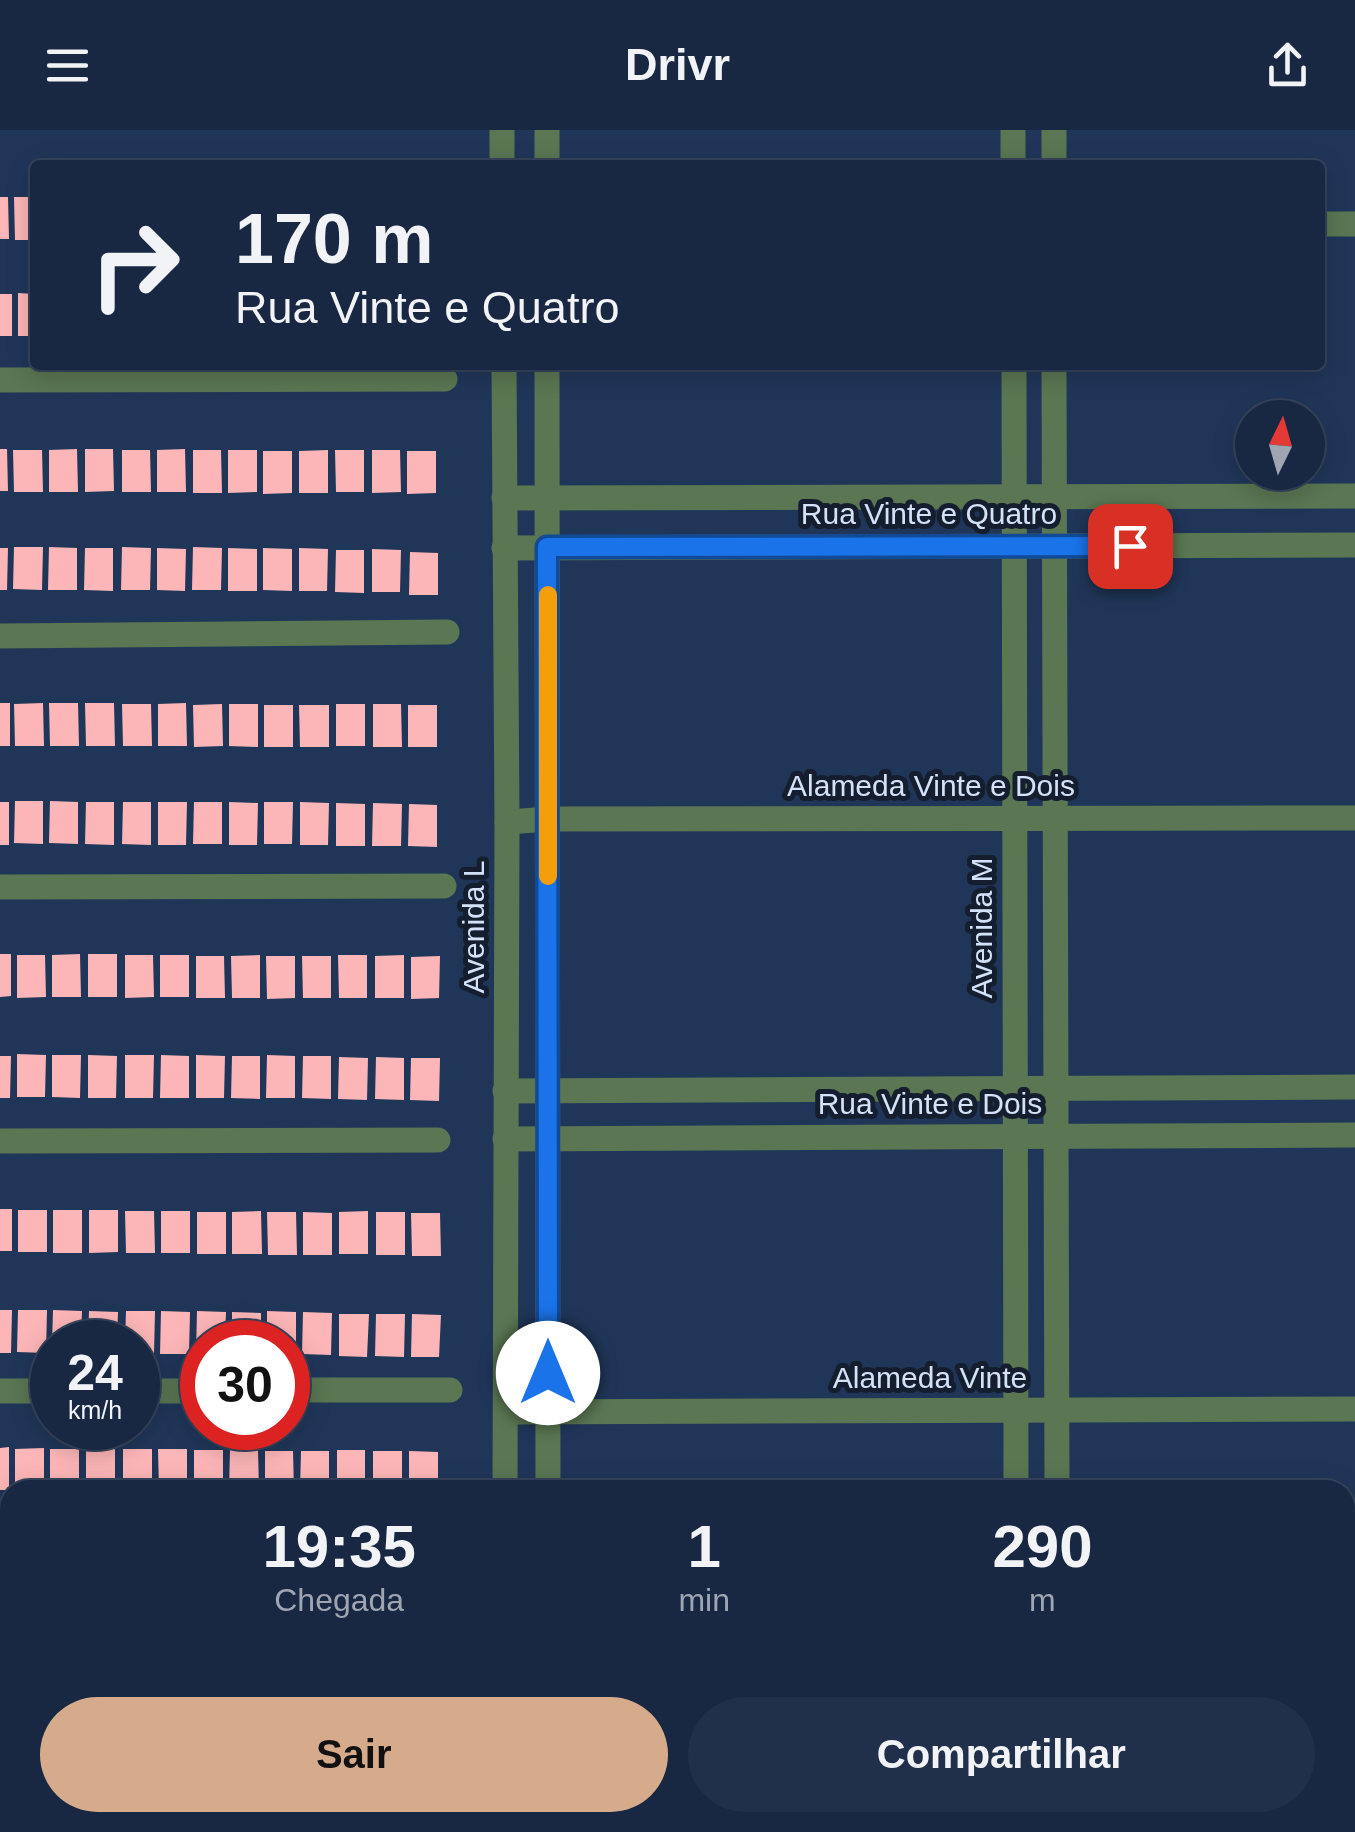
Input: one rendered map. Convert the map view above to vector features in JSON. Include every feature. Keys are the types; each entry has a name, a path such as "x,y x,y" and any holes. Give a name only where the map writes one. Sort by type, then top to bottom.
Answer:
{"street":[{"path":"502,130 502,160"},
{"path":"547,130 547,160"},
{"path":"1014,130 1014,160"},
{"path":"1054,130 1054,160"},
{"path":"1325,224 1355,224"},
{"name":"Avenida L","path":"504,370 505,1480"},
{"path":"547,370 548,1480"},
{"name":"Avenida M","path":"1014,370 1016,1480"},
{"path":"1054,370 1056,1480"},
{"path":"0,380 445,379"},
{"name":"Rua Vinte e Quatro","path":"504,498 1355,496"},
{"name":"Rua Vinte e Quatro","path":"504,548 1355,545"},
{"path":"0,636 447,632"},
{"name":"Alameda Vinte e Dois","path":"507,822 1355,818"},
{"path":"0,887 444,886"},
{"name":"Rua Vinte e Dois","path":"506,1091 1355,1087"},
{"name":"Rua Vinte e Dois","path":"506,1139 1355,1135"},
{"path":"0,1142 438,1140"},
{"path":"310,1390 450,1390"},
{"path":"0,1391 30,1391"},
{"name":"Alameda Vinte","path":"506,1412 1355,1410"}],"building":[{"path":"0,197 8,197 9,239 0,239"},
{"path":"14,197 30,197 30,240 15,240"},
{"path":"18,293 30,294 30,336 18,336"},
{"path":"0,294 12,294 12,336 0,336"},
{"path":"0,449 7,449 8,491 0,491"},
{"path":"77,449 78,492 49,492 49,450"},
{"path":"85,449 113,449 114,491 85,492"},
{"path":"185,449 186,492 157,492 157,450"},
{"path":"13,450 42,450 43,492 14,492"},
{"path":"122,450 150,450 151,492 122,492"},
{"path":"193,450 221,450 222,493 193,493"},
{"path":"228,450 257,450 257,492 228,493"},
{"path":"328,450 328,493 299,493 299,451"},
{"path":"335,450 364,450 364,492 336,492"},
{"path":"372,450 400,450 401,492 372,493"},
{"path":"263,451 292,451 292,493 263,494"},
{"path":"407,451 436,451 436,493 407,494"},
{"path":"14,547 43,547 42,590 13,589"},
{"path":"49,547 77,548 77,590 48,590"},
{"path":"122,547 151,548 150,590 121,590"},
{"path":"193,547 222,548 221,590 192,590"},
{"path":"0,548 8,548 7,590 0,590"},
{"path":"85,548 113,548 113,591 84,590"},
{"path":"157,548 186,549 185,591 157,590"},
{"path":"228,548 257,549 257,591 228,591"},
{"path":"263,548 292,549 292,591 263,590"},
{"path":"299,548 328,549 327,591 299,591"},
{"path":"372,549 401,550 400,592 372,592"},
{"path":"336,550 364,550 364,593 335,592"},
{"path":"410,552 438,553 438,595 409,595"},
{"path":"0,703 10,703 10,746 0,746"},
{"path":"43,703 44,746 15,746 14,704"},
{"path":"49,703 78,703 79,746 50,746"},
{"path":"85,703 114,703 115,746 86,746"},
{"path":"186,703 187,746 158,746 158,704"},
{"path":"122,704 151,704 152,746 123,746"},
{"path":"222,704 223,746 194,747 193,705"},
{"path":"229,704 258,704 258,747 229,746"},
{"path":"336,704 365,704 365,746 336,746"},
{"path":"373,704 401,704 402,747 373,747"},
{"path":"264,705 293,705 293,747 264,747"},
{"path":"299,705 329,705 329,747 300,747"},
{"path":"408,705 437,705 437,747 408,747"},
{"path":"15,801 43,801 43,844 14,843"},
{"path":"50,801 78,802 78,844 49,843"},
{"path":"0,802 9,802 9,845 0,845"},
{"path":"86,802 114,802 114,845 85,844"},
{"path":"123,802 151,802 151,845 122,844"},
{"path":"158,802 187,802 186,845 158,845"},
{"path":"194,802 222,802 222,844 193,844"},
{"path":"229,802 258,803 257,845 229,845"},
{"path":"264,802 293,802 292,844 264,844"},
{"path":"300,802 329,803 328,845 300,845"},
{"path":"336,803 365,804 365,846 336,846"},
{"path":"373,803 402,804 401,846 372,846"},
{"path":"409,804 437,805 437,847 408,846"},
{"path":"0,954 11,954 11,996 0,997"},
{"path":"80,954 81,997 52,997 52,955"},
{"path":"88,954 117,954 117,997 88,997"},
{"path":"17,955 45,955 46,997 17,998"},
{"path":"125,955 153,955 154,997 125,998"},
{"path":"160,955 189,955 189,997 160,997"},
{"path":"260,955 260,998 232,998 231,956"},
{"path":"338,955 367,955 367,998 339,998"},
{"path":"404,955 404,998 375,998 375,956"},
{"path":"196,956 224,956 225,998 196,998"},
{"path":"266,956 295,956 295,998 267,999"},
{"path":"302,956 331,956 331,998 303,998"},
{"path":"440,956 439,998 411,999 411,957"},
{"path":"17,1054 46,1055 45,1097 17,1097"},
{"path":"52,1055 81,1055 80,1098 52,1097"},
{"path":"88,1055 117,1056 116,1098 88,1098"},
{"path":"125,1055 154,1055 153,1098 125,1098"},
{"path":"161,1055 189,1056 189,1098 160,1098"},
{"path":"196,1055 225,1056 224,1098 196,1098"},
{"path":"267,1055 295,1056 295,1098 266,1098"},
{"path":"0,1056 11,1056 10,1098 0,1098"},
{"path":"232,1056 260,1056 260,1099 231,1098"},
{"path":"303,1056 331,1056 331,1099 302,1098"},
{"path":"339,1057 368,1058 367,1100 338,1099"},
{"path":"376,1057 404,1058 404,1100 375,1099"},
{"path":"411,1058 440,1058 439,1101 410,1100"},
{"path":"0,1209 12,1209 12,1251 0,1251"},
{"path":"18,1210 47,1210 47,1252 18,1252"},
{"path":"53,1210 82,1210 82,1253 53,1253"},
{"path":"89,1210 118,1210 118,1252 89,1253"},
{"path":"125,1211 154,1211 155,1253 126,1253"},
{"path":"161,1211 190,1211 190,1253 161,1253"},
{"path":"261,1211 262,1254 232,1254 232,1212"},
{"path":"368,1211 368,1254 339,1254 339,1212"},
{"path":"197,1212 226,1212 226,1254 197,1254"},
{"path":"267,1212 296,1212 297,1255 268,1255"},
{"path":"303,1212 332,1213 332,1255 303,1255"},
{"path":"376,1212 405,1212 405,1255 376,1255"},
{"path":"411,1213 440,1213 441,1256 412,1256"},
{"path":"0,1310 12,1310 11,1353 0,1353"},
{"path":"18,1310 47,1310 47,1320 30,1320 30,1352 17,1352"},
{"path":"53,1310 82,1311 82,1320 53,1320"},
{"path":"89,1311 118,1312 118,1320 89,1320"},
{"path":"126,1311 155,1311 155,1320 126,1320"},
{"path":"161,1311 190,1312 190,1320 180,1320 180,1354 160,1354"},
{"path":"197,1311 226,1312 226,1320 197,1320"},
{"path":"267,1311 296,1312 296,1320 267,1320"},
{"path":"232,1312 261,1313 261,1320 232,1320"},
{"path":"303,1312 332,1313 331,1355 310,1354 310,1320 303,1320"},
{"path":"339,1314 369,1314 367,1357 339,1356"},
{"path":"376,1314 405,1314 404,1357 375,1356"},
{"path":"412,1314 441,1315 439,1357 411,1357"},
{"path":"9,1447 9,1480 0,1480 0,1448"},
{"path":"15,1449 44,1450 44,1480 15,1480"},
{"path":"50,1450 79,1450 79,1480 50,1480"},
{"path":"86,1450 115,1450 115,1480 86,1480"},
{"path":"123,1450 152,1450 152,1480 123,1480"},
{"path":"158,1450 187,1450 187,1480 159,1480"},
{"path":"194,1450 223,1450 223,1480 194,1480"},
{"path":"230,1450 258,1450 259,1480 229,1480"},
{"path":"337,1450 365,1450 365,1480 337,1480"},
{"path":"265,1451 293,1451 294,1480 265,1480"},
{"path":"301,1451 329,1451 329,1480 300,1480"},
{"path":"373,1451 402,1451 402,1480 373,1480"},
{"path":"409,1451 438,1452 438,1480 409,1480"}],"slow traffic":[{"path":"548,595 548,876"}],"route":[{"path":"548,1373 547,547 1130,546"}]}
